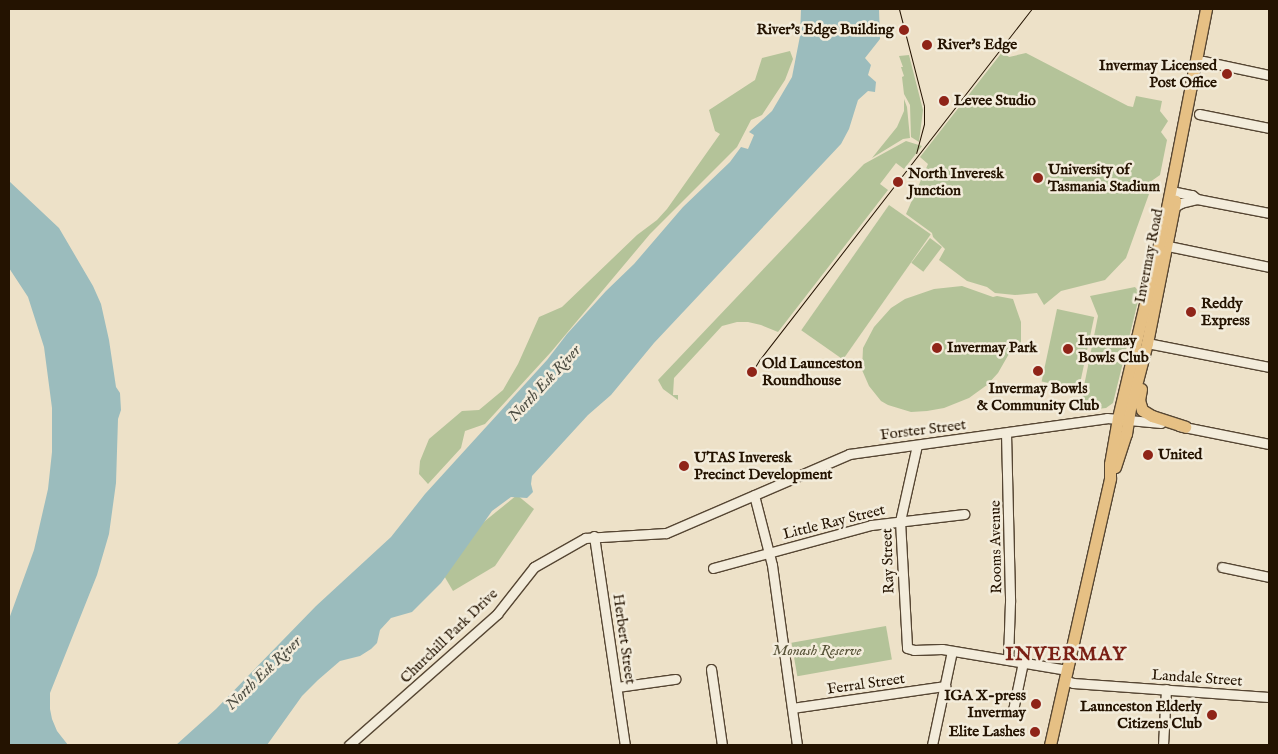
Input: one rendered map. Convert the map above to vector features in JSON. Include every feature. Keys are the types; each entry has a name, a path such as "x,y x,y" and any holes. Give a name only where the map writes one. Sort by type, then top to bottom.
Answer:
{"main road":[{"name":"Invermay Road","path":"1123,419 1146,346 1168,246 1174,207 1173,192 1189,92 1199,44 1211,12"},
{"name":"Invermay Road","path":"1050,745 1110,478 1118,462 1123,419 1203,61 1211,12"},
{"path":"1189,92 1199,62 1203,61"},
{"path":"1146,346 1140,406 1152,416 1185,427"}],"street":[{"path":"1203,61 1269,75"},
{"path":"1199,114 1269,128"},
{"path":"1173,192 1192,195 1197,199"},
{"path":"1174,207 1181,202 1197,199 1269,213"},
{"path":"1168,246 1269,267"},
{"path":"1146,346 1269,367"},
{"name":"Forster Street","path":"594,536 666,533 842,456 1107,418 1185,427 1269,444"},
{"name":"Rooms Avenue","path":"1006,433 1010,602 1008,660"},
{"name":"Ray Street","path":"907,648 900,521 917,445"},
{"path":"754,495 769,552 797,745"},
{"name":"Little Ray Street","path":"713,568 871,525 964,514"},
{"name":"Herbert Street","path":"594,536 625,745"},
{"name":"Churchill Park Drive","path":"349,745 496,614 534,567 580,540 594,536"},
{"path":"1222,567 1269,577"},
{"name":"Landale Street","path":"907,648 952,651 1023,662 1066,675 1166,689 1269,697"},
{"path":"932,745 952,651"},
{"path":"1013,710 1023,662"},
{"path":"711,669 722,745"},
{"path":"617,688 675,679"},
{"name":"Ferral Street","path":"792,708 945,686"},
{"path":"1163,745 1166,689"}],"green space":[{"path":"790,51 793,59 785,80 762,115 751,120 737,147 650,234 551,352 485,424 465,431 461,448 428,484 419,474 420,461 429,439 462,411 479,410 503,390 518,364 539,317 562,307 667,209 720,134 715,131 709,110 755,80 762,58"},
{"name":"University of Tasmania Stadium","path":"1003,51 1009,57 1026,53 1128,106 1133,107 1136,96 1162,101 1160,111 1168,121 1161,132 1167,140 1160,175 1150,182 1149,194 1126,258 1105,280 1061,291 1044,305 1037,293 1015,295 995,293 987,287 967,281 939,260 945,249 933,237 932,233 906,214 928,164 920,157"},
{"path":"909,55 923,110 919,142 911,137 910,105 904,94 902,77 904,76 901,67 903,67 899,56"},
{"path":"904,99 907,107 910,138 903,139 872,158 897,127 904,111"},
{"path":"906,141 922,146 904,169 896,163 880,184 888,190 778,332 748,322 737,322 722,326 674,378 673,395 678,395 678,400 663,389 658,380 864,164"},
{"path":"889,205 931,234 843,360 801,330"},
{"path":"930,238 942,247 923,272 911,263"},
{"name":"Invermay Park","path":"962,286 993,297 1013,299 1021,322 1021,353 1010,352 998,373 987,385 969,398 944,408 911,412 881,401 869,386 862,370 863,348 874,327 891,308 905,299 934,289"},
{"path":"1135,287 1140,293 1113,403 1106,408 1079,411 1098,316 1090,296"},
{"name":"Invermay Bowls Club","path":"1057,309 1094,317 1079,389 1042,381"},
{"path":"517,495 534,509 495,566 453,591 443,574 480,525"},
{"name":"Monash Reserve","path":"886,626 892,659 797,676 791,643"}],"water":[{"name":"North Esk River","path":"801,9 879,9 880,39 865,58 871,65 868,75 876,82 875,92 868,91 858,100 849,129 841,144 654,343 611,395 588,415 532,476 533,492 527,498 511,497 492,511 441,583 412,612 391,618 380,630 377,643 371,649 360,656 340,661 318,680 302,696 267,745 176,745 216,709 316,606 391,537 425,494 547,360 567,334 606,291 634,264 683,207 730,162 741,147 748,149 754,135 749,132 772,111 792,77 800,36"},
{"path":"9,181 59,228 93,286 101,304 116,387 120,393 121,410 118,419 116,483 109,534 97,575 50,693 52,719 57,731 68,745 9,745 9,619 34,550 48,489 52,452 52,408 44,347 28,297 9,268"}],"tram line":[{"path":"899,9 924,106 924,124 916,153"},
{"path":"749,377 760,359 1031,9"}],"place":[{"name":"River's Edge Building","path":"904,30"},
{"name":"River's Edge","path":"927,45"},
{"name":"Invermay Licensed Post Office","path":"1227,74"},
{"name":"Levee Studio","path":"944,101"},
{"name":"University of Tasmania Stadium","path":"1038,178"},
{"name":"North Inveresk Junction","path":"898,182"},
{"name":"Reddy Express","path":"1191,312"},
{"name":"Invermay Park","path":"937,348"},
{"name":"Invermay Bowls Club","path":"1068,349"},
{"name":"Invermay Bowls & Community Club","path":"1038,371"},
{"name":"Old Launceston Roundhouse","path":"752,372"},
{"name":"United","path":"1148,455"},
{"name":"UTAS Inveresk Precinct Development","path":"684,466"},
{"name":"IGA X-press Invermay","path":"1036,704"},
{"name":"Launceston Elderly Citizens Club","path":"1212,715"},
{"name":"Elite Lashes","path":"1035,732"}],"district":[{"name":"INVERMAY","path":"1066,654"}]}
